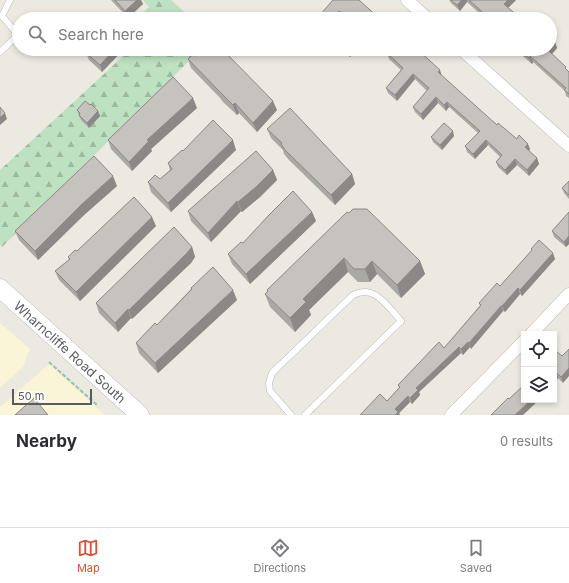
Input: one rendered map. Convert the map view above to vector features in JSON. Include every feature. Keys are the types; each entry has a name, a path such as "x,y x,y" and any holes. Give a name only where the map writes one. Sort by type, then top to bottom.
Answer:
{"main road":[{"name":"Wharncliffe Road South","path":"0,288 140,415"}],"street":[{"path":"407,0 420,12"},
{"path":"469,56 569,146"},
{"path":"534,331 569,294"},
{"path":"451,415 521,345"}],"lane":[{"path":"10,0 1,17 12,28"},
{"path":"0,52 12,40"},
{"path":"291,415 270,391 269,383 272,373 352,295 360,292 370,292 380,299 401,321 305,415"}],"path":[{"path":"50,362 98,405"}],"shaded area":[{"path":"0,323 30,349 23,367 0,388"},
{"path":"49,364 105,415 0,415 0,407"}],"green space":[{"path":"143,0 171,0 184,12 144,12 149,7"},
{"path":"123,56 194,56 2,247 0,245 0,170"}],"building":[{"path":"115,0 137,0 125,11"},
{"path":"333,0 359,0 372,12 339,11 322,12"},
{"path":"451,0 462,0 457,5"},
{"path":"469,0 508,0 504,4 513,12 482,12"},
{"path":"90,56 108,56 100,65"},
{"path":"191,56 229,56 273,101 253,123 235,103 233,105 188,59"},
{"path":"390,56 425,56 440,70 438,72 497,125 498,123 517,139 519,135 528,144 525,147 537,158 527,170 515,159 505,170 496,162 502,155 486,140 473,154 465,146 480,131 447,102 444,105 436,97 421,114 413,107 429,88 413,74 395,95 386,88 403,68"},
{"path":"530,56 554,56 569,72 569,94 564,90 566,88"},
{"path":"173,77 193,98 147,140 149,141 129,162 108,140"},
{"path":"85,101 90,105 91,104 98,111 87,123 79,115 80,113 77,110"},
{"path":"0,107 5,113 0,118"},
{"path":"290,108 352,174 331,195 285,150 281,144 282,143 267,129"},
{"path":"213,120 233,140 168,203 148,182 155,175 160,179 172,169 168,163 182,150 183,151"},
{"path":"444,123 453,131 440,145 431,137"},
{"path":"256,151 273,170 256,187 238,202 237,201 208,233 188,211"},
{"path":"94,156 113,176 81,205 35,251 15,231"},
{"path":"569,181 569,195 562,188"},
{"path":"293,191 312,212 246,274 228,254 241,242 243,243"},
{"path":"134,197 152,217 76,292 55,271 70,259 68,257 75,250 77,251"},
{"path":"353,209 367,209 420,261 397,285 372,261 365,269 354,269 344,258 303,299 306,302 290,318 265,294 268,291 267,290 347,212 349,213"},
{"path":"569,212 569,236 564,242 552,231"},
{"path":"174,227 192,247 115,323 96,303"},
{"path":"539,240 553,253 520,290 518,288 501,306 469,343 468,342 461,349 459,347 416,388 418,390 410,398 408,396 395,409 398,412 395,415 360,415 380,394 387,401 400,387 398,385 439,342 444,348 481,305 479,303 497,283 500,286"},
{"path":"213,267 233,290 155,363 136,343 155,323 157,325 192,289 191,288"},
{"path":"569,349 569,368 561,377 557,373 557,352 562,356"},
{"path":"521,388 521,403 528,403 515,415 491,415 508,398 509,399"},
{"path":"34,398 48,415 15,415"}]}
